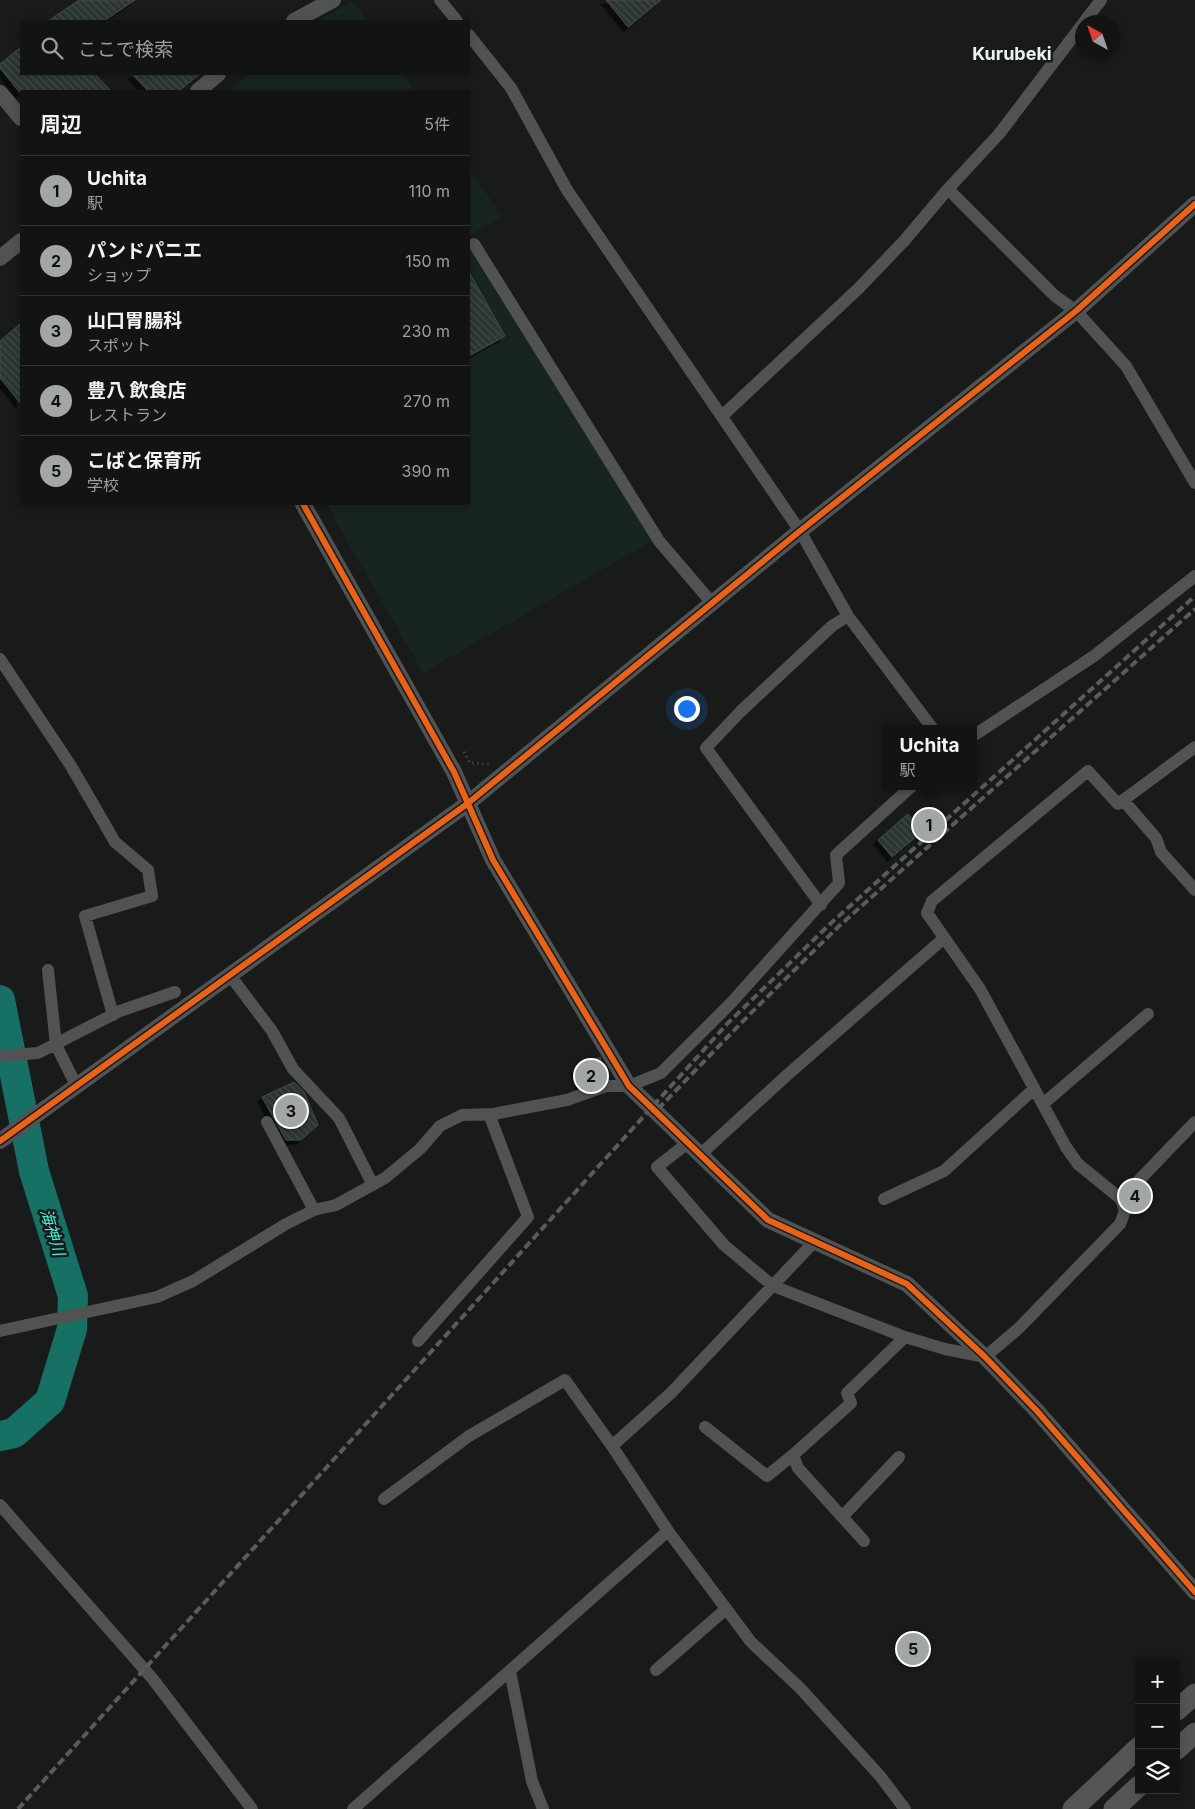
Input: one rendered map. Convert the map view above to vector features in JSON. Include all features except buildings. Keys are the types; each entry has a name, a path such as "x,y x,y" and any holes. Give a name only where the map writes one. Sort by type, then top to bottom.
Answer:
{"highway":[{"path":"1180,1708 1195,1694"},
{"path":"1177,1749 1195,1733"},
{"path":"1073,1809 1137,1749"},
{"path":"1114,1809 1135,1790"}],"street":[{"path":"296,20 333,0"},
{"path":"440,0 456,20"},
{"path":"1090,15 1101,0"},
{"path":"722,416 859,288 904,241 948,189 999,134 1075,34"},
{"path":"470,36 511,88 567,190 800,531 848,616 930,725"},
{"path":"199,90 217,75"},
{"path":"0,93 20,117"},
{"path":"948,189 1055,296 1076,311 1126,366 1195,483"},
{"path":"0,1141 467,804 800,531 1076,311 1195,204"},
{"path":"0,258 20,242"},
{"path":"474,244 659,541 712,603"},
{"path":"304,505 454,772 494,860 629,1086 702,1154 768,1220 907,1284 985,1357 1037,1411 1195,1592"},
{"path":"977,733 1094,656 1195,576"},
{"path":"821,905 706,748 740,712 832,626 848,616"},
{"path":"0,659 71,766 115,842 148,870 152,896 85,916 113,1015"},
{"path":"985,1357 1019,1328 1120,1224 1125,1210 1121,1199 1078,1164 1066,1147 980,989 943,939 927,913 932,901 1088,771 1118,804 1195,746"},
{"path":"0,1331 96,1312 157,1297 193,1281 286,1224 314,1210 336,1205 385,1178 420,1149 440,1126 462,1115 489,1114 567,1100 606,1086 629,1086 661,1073 731,1003 839,883 836,855 908,790"},
{"path":"1123,800 1156,838 1161,852 1195,890"},
{"path":"702,1154 786,1076 943,939"},
{"path":"48,970 56,1044 76,1085"},
{"path":"229,974 272,1031 293,1069 339,1118 373,1185"},
{"path":"0,1056 38,1053 113,1015 176,992"},
{"path":"1043,1104 1148,1014"},
{"path":"884,1199 944,1171 1034,1089"},
{"path":"418,1341 528,1217 489,1114"},
{"path":"267,1122 314,1210"},
{"path":"1121,1199 1195,1122"},
{"path":"689,1142 657,1166 724,1245 773,1286 905,1337 944,1349 985,1357"},
{"path":"612,1446 671,1393 814,1242"},
{"path":"705,1427 767,1476 851,1403 847,1394 905,1337"},
{"path":"384,1499 469,1436 566,1380 668,1531 751,1642 800,1688 880,1776 905,1809"},
{"path":"793,1455 798,1468 864,1542"},
{"path":"842,1517 899,1457"},
{"path":"0,1505 152,1678 252,1809"},
{"path":"353,1809 668,1531"},
{"path":"656,1670 726,1608"},
{"path":"510,1671 532,1781 543,1809"}],"path":[{"path":"460,746 470,763 493,764"}],"shaded area":[{"path":"353,1 366,20 320,20"},
{"path":"247,75 404,75 414,90 230,90"},
{"path":"470,169 502,216 470,235"},
{"path":"470,250 652,541 423,673 327,505 470,505"}],"waterway":[{"name":"海神川","path":"0,1000 34,1171 73,1296 72,1329 50,1401 14,1433 0,1436"}],"railway":[{"path":"18,1809 728,1023 830,924 1195,596"},
{"path":"658,1109 838,927 1195,609"}],"cycle path":[{"path":"0,1141 467,804 800,531 1076,311 1195,204"},
{"path":"304,505 454,772 493,860 629,1086 768,1220 907,1284 985,1357 1037,1411 1195,1592"}],"place":[{"name":"Uchita","path":"929,825"},
{"name":"パンドパニエ","path":"591,1076"},
{"name":"山口胃腸科","path":"291,1111"},
{"name":"豊八 飲食店","path":"1135,1196"},
{"name":"こばと保育所","path":"913,1649"}],"district":[{"name":"Kurubeki","path":"1012,53"}]}
